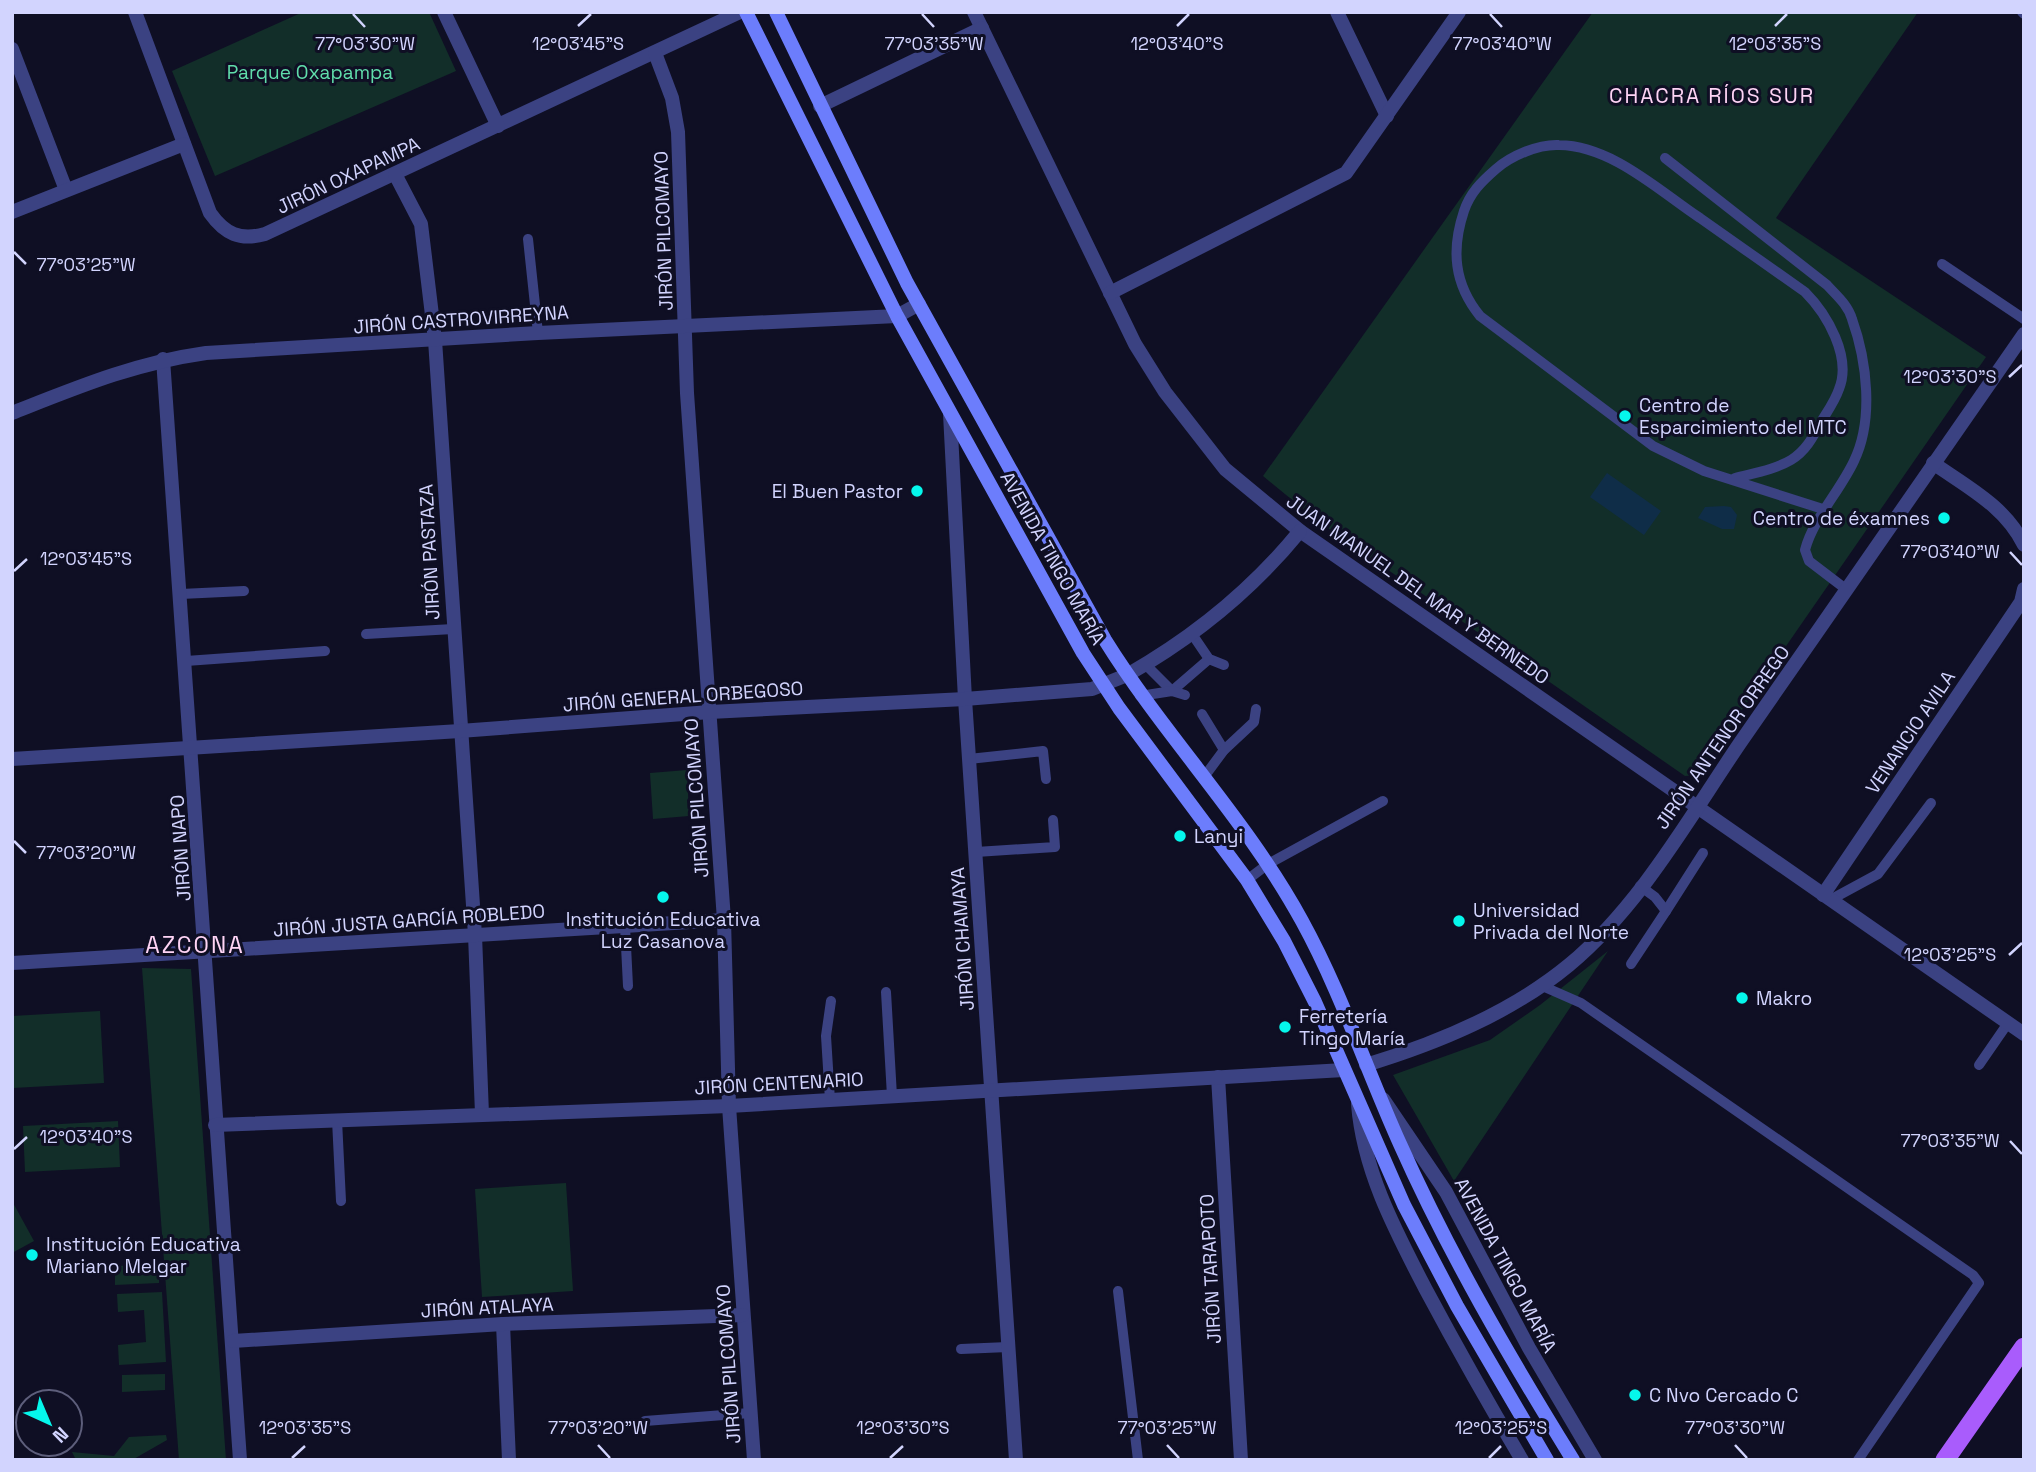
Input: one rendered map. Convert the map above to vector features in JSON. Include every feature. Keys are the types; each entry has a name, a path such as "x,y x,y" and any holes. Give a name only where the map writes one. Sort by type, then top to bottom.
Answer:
{"main road":[{"name":"AVENIDA TINGO MARÍA","path":"746,12 897,316 1103,686 1247,880 1284,941 1382,1159 1457,1306 1547,1460"},
{"name":"AVENIDA TINGO MARÍA","path":"776,12 919,304 1127,676 1268,864 1313,944 1377,1092 1450,1247 1573,1460"},
{"path":"1205,821 1224,803"},
{"path":"1945,1460 2024,1348"}],"street":[{"path":"444,12 498,126"},
{"name":"JIRÓN OXAPAMPA","path":"184,144 209,213 218,225 234,236 248,239 265,234 740,12"},
{"name":"JUAN MANUEL DEL MAR Y BERNEDO","path":"974,12 1135,344 1199,440 1249,491 1300,531 2024,1034"},
{"path":"1337,12 1387,116"},
{"path":"1110,293 1346,173 1459,12"},
{"path":"12,212 184,144 137,13"},
{"path":"820,106 982,28"},
{"path":"12,49 66,190"},
{"name":"JIRÓN PILCOMAYO","path":"655,53 672,99 678,132 687,393 724,920 729,1106 754,1460"},
{"name":"JIRÓN PASTAZA","path":"395,174 421,223 435,340 475,935 482,1114"},
{"name":"JIRÓN CASTROVIRREYNA","path":"12,413 115,372 163,359 206,353 538,332 897,316 919,304"},
{"name":"JIRÓN ANTENOR ORREGO","path":"1366,1065 1454,1033 1514,1004 1570,964 1640,887 2024,334"},
{"name":"JIRÓN NAPO","path":"163,359 207,952 215,1125 240,1460"},
{"name":"JIRÓN CHAMAYA","path":"950,414 965,699 1016,1460"},
{"path":"1933,463 1997,508 2015,527 2024,545"},
{"name":"JIRÓN GENERAL ORBEGOSO","path":"12,759 460,731 710,712 965,699 1103,686 1146,665 1192,634 1250,587 1300,531"},
{"name":"VENANCIO AVILA","path":"1827,897 2021,602 2024,589"},
{"name":"JIRÓN JUSTA GARCÍA ROBLEDO","path":"12,963 724,920"},
{"name":"JIRÓN CENTENARIO","path":"215,1125 729,1106 1344,1070"},
{"name":"JIRÓN TARAPOTO","path":"1218,1077 1241,1460"},
{"name":"AVENIDA TINGO MARÍA","path":"1377,1092 1409,1134 1446,1192 1529,1348 1595,1460"},
{"name":"AVENIDA TINGO MARÍA","path":"1358,1102 1366,1147 1392,1221 1443,1321 1522,1460"},
{"name":"JIRÓN ATALAYA","path":"233,1341 503,1324 743,1315"},
{"path":"503,1324 509,1460"}],"lane":[{"path":"1735,478 1771,469 1793,459 1807,447 1840,387 1839,352 1833,333 1817,304 1805,292 1622,164 1580,148 1558,145 1534,149 1503,163 1471,195 1459,230 1457,279 1465,298 1480,316 1653,446 1704,471 1735,478 1767,492 1826,510"},
{"path":"1665,158 1827,285 1842,301 1852,318 1866,397 1865,424 1855,460 1806,545 1805,554 1809,561 1847,590"},
{"path":"528,239 538,332"},
{"path":"1942,264 2024,320"},
{"path":"181,594 244,591"},
{"path":"366,634 453,629"},
{"path":"1192,634 1209,659 1224,665"},
{"path":"186,661 325,651"},
{"path":"1172,691 1209,659"},
{"path":"1146,665 1172,691"},
{"path":"1140,696 1172,691 1185,695"},
{"path":"1204,777 1224,750 1254,722 1256,709"},
{"path":"1202,714 1224,750"},
{"path":"969,759 1043,751 1046,779"},
{"path":"1247,880 1268,864 1383,801"},
{"path":"1827,897 1878,874 1931,803"},
{"path":"976,852 1055,847 1054,820"},
{"path":"1631,964 1703,853"},
{"path":"1640,887 1655,897 1666,911"},
{"path":"625,926 628,986"},
{"path":"1540,985 1581,1003 1973,1275 1979,1283 1858,1460"},
{"path":"886,992 892,1096"},
{"path":"830,1100 826,1036 831,1001"},
{"path":"1979,1065 2008,1023"},
{"path":"337,1120 341,1200"},
{"path":"1118,1291 1138,1460"},
{"path":"961,1349 1008,1347"},
{"path":"645,1421 750,1413"}],"green space":[{"name":"Parque Oxapampa","path":"303,12 429,12 456,71 215,176 172,71"},
{"name":"Centro de Esparcimiento del MTC","path":"1593,12 1918,12 1776,218 1986,357 1697,775 1685,776 1319,522 1263,476"},
{"path":"687,770 689,816 653,819 650,773"},
{"path":"1608,951 1454,1181 1393,1075 1490,1040 1540,1005"},
{"path":"142,968 191,969 226,1460 179,1460"},
{"path":"100,1011 104,1083 13,1088 12,1016"},
{"path":"118,1121 120,1167 25,1172 23,1126"},
{"path":"566,1183 573,1291 482,1297 475,1189"},
{"path":"12,1201 34,1241 12,1253"},
{"path":"159,1264 159,1283 115,1285 115,1266"},
{"path":"162,1292 166,1362 119,1365 118,1345 146,1342 144,1310 118,1312 117,1294"},
{"path":"165,1374 165,1390 122,1392 122,1375"},
{"path":"166,1435 167,1440 132,1460 75,1458 84,1458 84,1453 114,1456 129,1437"}],"water":[{"path":"1607,473 1661,511 1644,535 1590,497"},
{"path":"1705,507 1731,507 1737,515 1734,529 1722,529 1698,518"}],"place":[{"name":"Centro de Esparcimiento del MTC","path":"1625,416"},
{"name":"El Buen Pastor","path":"917,491"},
{"name":"Centro de éxamnes","path":"1944,518"},
{"name":"Lanyi","path":"1180,836"},
{"name":"Institución Educativa Luz Casanova","path":"663,897"},
{"name":"Universidad Privada del Norte","path":"1459,921"},
{"name":"Makro","path":"1742,998"},
{"name":"Ferretería Tingo María","path":"1285,1027"},
{"name":"Institución Educativa Mariano Melgar","path":"32,1255"},
{"name":"C Nvo Cercado C","path":"1635,1395"}],"district":[{"name":"CHACRA RÍOS SUR","path":"1712,96"},
{"name":"AZCONA","path":"195,945"}]}
